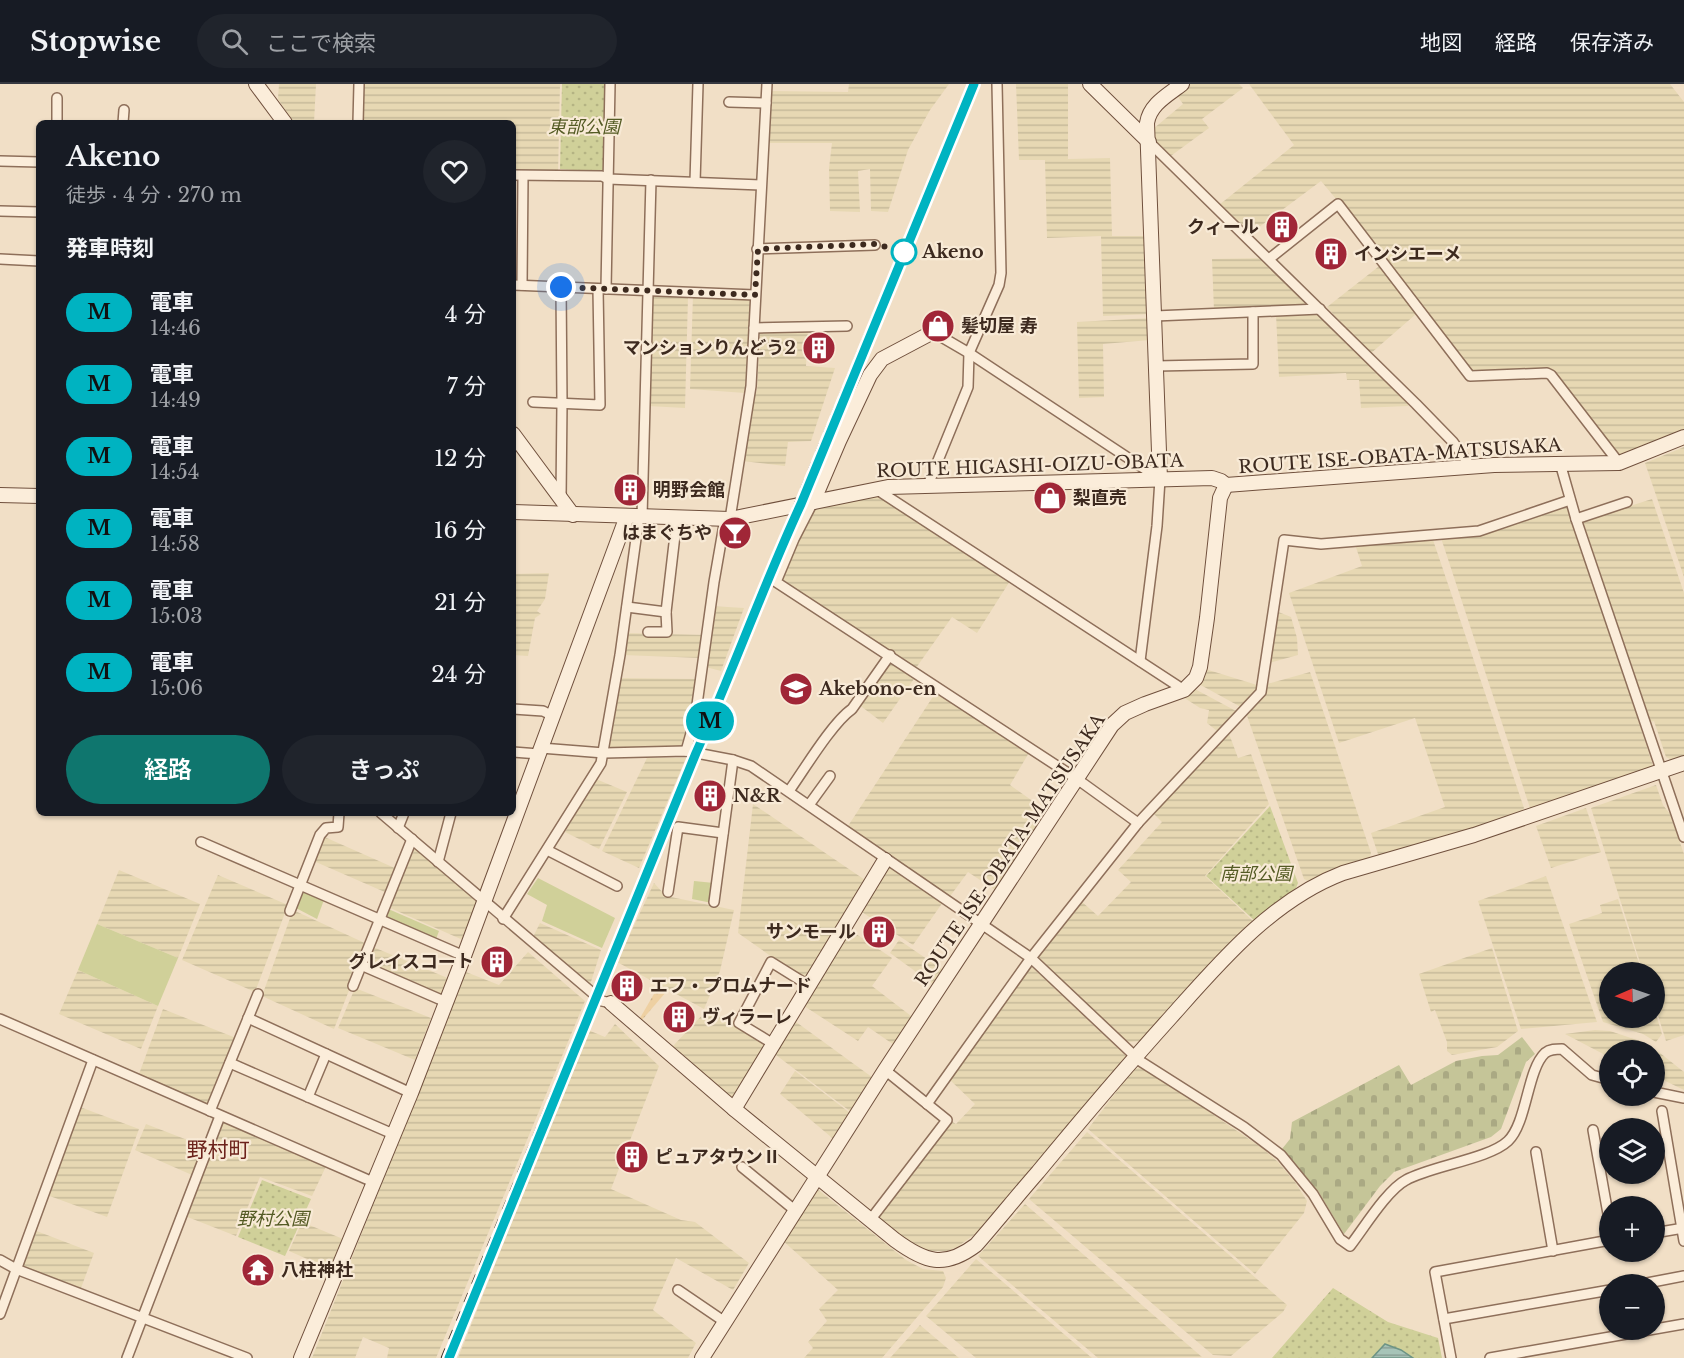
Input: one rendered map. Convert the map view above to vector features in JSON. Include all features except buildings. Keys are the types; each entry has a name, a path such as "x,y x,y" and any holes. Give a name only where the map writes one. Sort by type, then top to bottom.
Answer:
{"street":[{"path":"256,84 283,120"},
{"path":"358,120 359,84"},
{"path":"533,402 600,405 610,84"},
{"path":"695,182 698,84"},
{"path":"686,751 695,719 712,594 751,386 767,84"},
{"path":"927,485 968,387 969,353 999,285 1001,273 997,84"},
{"path":"1090,84 1453,442 1471,467"},
{"path":"1140,661 1157,526 1160,479 1147,123 1149,113 1161,100 1182,84"},
{"path":"57,98 57,120"},
{"path":"729,102 766,103"},
{"path":"123,120 124,110"},
{"path":"0,161 36,162"},
{"path":"516,175 602,176 608,179 761,185"},
{"path":"523,176 517,285 755,295"},
{"path":"503,919 601,763 604,753 627,608 636,516 651,180"},
{"path":"1269,259 1338,204 1470,376 1547,373 1551,375 1619,463"},
{"path":"0,211 36,212"},
{"path":"758,249 875,244"},
{"path":"0,259 36,261"},
{"path":"561,287 561,498"},
{"path":"1155,316 1320,309"},
{"path":"1156,366 1253,364 1253,312"},
{"path":"754,328 847,326"},
{"path":"1138,823 1077,778 776,582 870,375 882,359 933,332 969,353 1160,479"},
{"name":"ROUTE ISE-OBATA-MATSUSAKA","path":"702,1358 885,1070 1112,725 1125,714 1184,690 1192,684 1200,667 1219,508 1222,491 1226,485 1471,467 1619,463 1684,437"},
{"path":"516,438 573,515"},
{"path":"1560,463 1576,519 1684,837"},
{"name":"ROUTE HIGASHI-OIZU-OBATA","path":"516,512 727,519 876,489 927,485 1212,478 1226,485"},
{"path":"876,489 1184,690"},
{"path":"0,495 36,496"},
{"path":"927,1104 1031,958 1138,823 1262,692 1284,540 1321,544 1479,531 1570,500"},
{"path":"1576,519 1627,502"},
{"path":"518,797 540,751 636,516"},
{"path":"648,632 667,632 668,615 666,612 677,518"},
{"path":"627,608 666,612"},
{"path":"789,791 890,655"},
{"path":"516,709 543,711 553,716"},
{"path":"516,752 686,751 751,766 1031,958 1135,1057 1244,1127 1281,1155 1313,1194 1332,1222 1340,1239 1350,1246 1390,1193 1406,1179 1494,1149 1510,1139 1538,1066 1546,1052 1562,1049 1592,1075 1599,1077"},
{"path":"714,902 733,760"},
{"path":"384,816 602,1001 611,1003 734,1108 911,1251 928,1259 944,1260 969,1250 985,1235 1135,1057 1233,951 1270,915 1312,887 1349,871 1486,831 1684,763"},
{"path":"809,805 830,776"},
{"path":"290,911 320,835 326,828 338,827 339,816"},
{"path":"398,828 403,816"},
{"path":"438,862 450,816"},
{"path":"301,1358 411,1093 464,956 512,816"},
{"path":"668,892 678,827 723,833"},
{"path":"353,986 412,840"},
{"path":"201,842 464,956"},
{"path":"547,850 617,886"},
{"path":"734,1108 775,1045 808,985 885,860"},
{"path":"775,1045 739,1023 771,962 808,985"},
{"path":"361,965 446,1002"},
{"path":"210,1111 258,994"},
{"path":"248,1018 411,1093"},
{"path":"0,1019 373,1182"},
{"path":"308,1097 326,1054"},
{"path":"0,1314 93,1060"},
{"path":"230,1063 393,1134"},
{"path":"871,1219 946,1120 885,1070"},
{"path":"1665,1094 1684,1098"},
{"path":"1662,1111 1684,1241"},
{"path":"128,1358 220,1116"},
{"path":"1593,1130 1605,1196"},
{"path":"1536,1152 1553,1251"},
{"path":"742,1167 796,1212"},
{"path":"1665,1231 1683,1228"},
{"path":"1451,1358 1436,1272 1599,1242"},
{"path":"0,1260 16,1269 247,1358"},
{"path":"1665,1280 1684,1276"},
{"path":"678,1290 725,1322"},
{"path":"1444,1319 1599,1292"},
{"path":"1490,1358 1684,1324"}],"shaded area":[{"path":"279,84 316,84 314,120 292,120 278,99"},
{"path":"361,84 560,84 558,175 516,173 516,120 360,120"},
{"path":"849,84 949,84 930,110 908,150 888,212 871,211 870,169 858,171 860,212 830,211 829,168 832,143 767,143 771,91 848,92"},
{"path":"1016,84 1068,84 1068,159 1110,158 1112,236 1149,236 1151,314 1103,316 1101,236 1047,238 1045,160 1019,160"},
{"path":"1189,84 1239,84 1243,88 1202,119 1209,128 1168,158 1153,144 1153,129 1183,104 1176,94"},
{"path":"1249,84 1670,84 1684,102 1684,433 1616,457 1550,369 1475,373 1470,371 1423,308 1370,354 1327,307 1387,260 1321,181 1251,233 1219,205 1294,145"},
{"path":"1264,258 1314,308 1214,311 1212,259"},
{"path":"653,294 687,295 688,297 685,408 648,406 650,297"},
{"path":"693,295 752,301 745,393 690,389"},
{"path":"1318,313 1409,402 1408,406 1361,408 1359,380 1347,380 1346,373 1279,377 1276,314"},
{"path":"1151,318 1150,340 1103,344 1104,397 1079,398 1077,322"},
{"path":"808,329 806,366 835,368 811,441 788,442 785,466 743,461 752,398 757,391 760,334 763,330"},
{"path":"1684,447 1684,577 1645,463"},
{"path":"879,495 1010,581 977,633 952,617 916,668 783,582 782,576 815,506"},
{"path":"1652,499 1684,593 1684,756 1672,760 1666,757 1654,721 1650,722 1583,521"},
{"path":"1569,506 1653,766 1530,808 1441,538 1479,536"},
{"path":"1432,537 1524,808 1521,812 1383,856 1378,854 1371,833 1445,807 1415,718 1339,743 1289,593 1362,566 1355,544"},
{"path":"549,573 545,599 537,611 541,614 535,618 528,656 516,655 516,574"},
{"path":"711,606 744,608 721,671 702,666 702,658 622,655 625,633 707,635"},
{"path":"1276,611 1291,617 1297,638 1298,655 1269,663"},
{"path":"890,658 916,676 883,723 858,704"},
{"path":"1202,668 1257,685 1259,691 1244,706 1239,706 1197,683"},
{"path":"1310,672 1371,853 1369,859 1347,865 1308,881 1304,879 1246,713 1267,684"},
{"path":"619,678 697,679 686,748 608,750"},
{"path":"1193,688 1236,711 1237,714 1217,731 1207,723 1209,710 1200,708 1183,697"},
{"path":"938,689 1030,751 1010,785 1051,814 998,892 968,872 948,899 846,829"},
{"path":"1228,731 1238,758 1251,754 1269,804 1205,876 1254,922 1141,1041 1127,1042 1038,957 1081,901 1098,916 1131,882 1118,870 1162,822 1152,812"},
{"path":"647,758 686,758 639,868 602,851"},
{"path":"596,779 627,792 599,849 565,832"},
{"path":"1656,785 1663,805 1670,814 1684,854 1684,1035 1666,1041 1662,1028 1665,1028 1665,962 1640,962 1591,808"},
{"path":"753,804 868,882 806,981 738,933"},
{"path":"1586,808 1601,852 1551,868 1536,826"},
{"path":"320,835 397,869 387,893 309,859"},
{"path":"416,846 480,900 463,940 388,907"},
{"path":"886,862 943,902 913,945 857,909"},
{"path":"119,870 200,904 178,958 97,924"},
{"path":"218,875 288,905 255,992 182,960"},
{"path":"1546,876 1597,1022 1521,1029 1478,901"},
{"path":"654,883 666,896 734,910 720,971 704,1009 617,962"},
{"path":"1618,899 1639,962 1599,962 1599,1010 1569,924 1602,913 1600,905"},
{"path":"293,910 367,944 334,1029 262,996"},
{"path":"540,923 601,950 590,985 533,937"},
{"path":"847,928 892,958 872,986 915,1019 897,1047 868,1027 858,1041 801,1004"},
{"path":"899,940 946,972 937,987 890,953"},
{"path":"373,947 450,979 444,998 366,963"},
{"path":"1492,948 1518,1031 1497,1047 1452,1055 1447,1051 1447,1042 1435,1010 1431,1012 1419,974"},
{"path":"528,952 585,1001 436,1358 387,1358 389,1348 363,1337 355,1358 312,1358 466,972 499,985"},
{"path":"1032,967 1126,1056 1126,1059 978,1232 957,1247 947,1251 927,1251 918,1248 878,1218 951,1121 956,1124 975,1104 950,1080"},
{"path":"78,970 158,1006 141,1049 59,1014"},
{"path":"355,988 431,1018 415,1060 338,1028"},
{"path":"163,1009 236,1038 209,1105 139,1074"},
{"path":"706,1011 769,1046 737,1096 732,1098 673,1046"},
{"path":"792,1019 876,1080 855,1115 772,1052"},
{"path":"615,1024 659,1066 611,1189 681,1220 695,1222 749,1263 733,1290 676,1258 653,1310 696,1343 688,1358 458,1358 588,1030 605,1037"},
{"path":"1623,1028 1660,1028 1662,1034 1658,1040 1653,1040 1643,1034"},
{"path":"1595,1030 1610,1031 1637,1040 1599,1040 1599,1052 1565,1034"},
{"path":"1665,1057 1684,1072 1684,1090 1665,1081"},
{"path":"1142,1066 1262,1148 1295,1182 1307,1201 1304,1213 1255,1274 1088,1129 1133,1070"},
{"path":"795,1071 854,1116 837,1142 780,1094"},
{"path":"80,1107 139,1129 107,1217 47,1195"},
{"path":"223,1118 329,1160 312,1196 260,1177 236,1236 185,1216"},
{"path":"146,1124 203,1146 192,1175 135,1150"},
{"path":"1087,1132 1287,1305 1283,1312 1231,1356 1213,1355 1029,1199"},
{"path":"816,1188 906,1260 923,1269 943,1271 946,1278 943,1287 882,1358 804,1358 813,1348 808,1342 827,1321 819,1309 838,1290 782,1240"},
{"path":"1025,1204 1202,1357 1098,1358 978,1256"},
{"path":"302,1222 343,1239 330,1269 289,1251"},
{"path":"34,1230 94,1253 81,1288 21,1266"},
{"path":"976,1259 1092,1358 976,1358 926,1316"},
{"path":"920,1325 959,1358 890,1358"},
{"path":"1385,1344 1401,1350 1413,1358 1372,1358"}],"green space":[{"name":"東部公園","path":"562,84 607,84 605,170 601,172 560,169"},
{"name":"南部公園","path":"1270,806 1298,883 1296,888 1255,921 1206,876"},
{"path":"538,878 615,918 602,948 542,921 547,905 527,894"},
{"path":"694,881 714,883 712,903 692,899"},
{"path":"302,888 325,897 317,919 294,907"},
{"path":"386,908 439,931 436,939 383,916"},
{"path":"97,924 178,958 158,1006 78,970"},
{"path":"1522,1037 1535,1054 1526,1062 1501,1129 1491,1137 1394,1172 1380,1186 1344,1234 1318,1191 1313,1189 1282,1149 1290,1139 1292,1122 1399,1065 1411,1085 1456,1061 1498,1055"},
{"name":"野村公園","path":"262,1180 311,1199 285,1256 238,1237"},
{"path":"1333,1288 1388,1322 1438,1338 1442,1358 1272,1358"}],"sand":[{"path":"658,987 666,992 642,1020 640,1018"}],"railway":[{"path":"442,1358 969,84"}],"train":[{"name":"M","path":"449,1358 540,1131 974,84"}],"place":[{"name":"クィール","path":"1282,227"},
{"name":"Akeno","path":"904,252"},
{"name":"インシエーメ","path":"1331,254"},
{"name":"髪切屋 寿","path":"938,326"},
{"name":"マンションりんどう2","path":"819,348"},
{"name":"明野会館","path":"630,490"},
{"name":"梨直売","path":"1050,498"},
{"name":"はまぐちや","path":"735,533"},
{"name":"Akebono-en","path":"796,689"},
{"name":"N&R","path":"710,796"},
{"name":"サンモール","path":"879,932"},
{"name":"グレイスコート","path":"497,962"},
{"name":"エフ・プロムナード","path":"627,986"},
{"name":"ヴィラーレ","path":"679,1017"},
{"name":"ピュアタウンⅡ","path":"632,1157"},
{"name":"八柱神社","path":"258,1270"}],"district":[{"name":"野村町","path":"218,1150"}],"route":[{"path":"561,287 755,295 758,249 875,244 904,252"}]}
